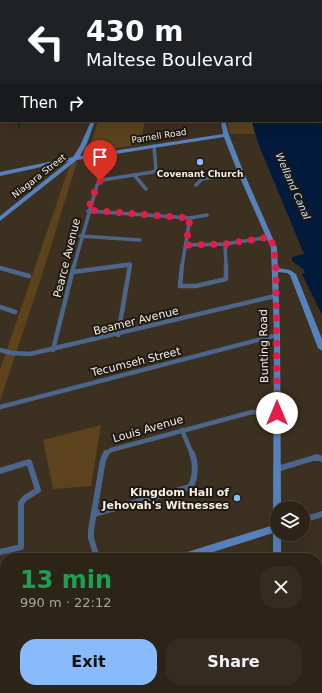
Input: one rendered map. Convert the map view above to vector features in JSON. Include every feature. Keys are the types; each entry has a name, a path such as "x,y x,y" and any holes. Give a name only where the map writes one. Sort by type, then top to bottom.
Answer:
{"main road":[{"name":"Niagara Street","path":"0,219 77,156 93,122"},
{"name":"Bunting Road","path":"223,122 226,135 241,173 274,248 276,270 275,296 277,335 277,501"},
{"name":"Parnell Road","path":"0,174 61,161 77,156 94,156 226,135"},
{"path":"61,161 64,162 64,168"},
{"path":"276,270 288,271 294,275 322,348"},
{"path":"197,553 270,530"},
{"path":"277,541 277,553"}],"street":[{"name":"Pearce Avenue","path":"53,350 74,272 74,260 80,236 97,185 100,181 135,176 156,170 154,146"},
{"path":"196,185 202,179 241,173"},
{"path":"135,176 146,189"},
{"path":"88,210 190,218 207,215"},
{"path":"190,218 179,285 186,287 219,282 226,279 225,244"},
{"path":"80,236 140,240"},
{"path":"186,245 225,244 270,237"},
{"path":"74,272 130,264 118,335"},
{"path":"0,268 29,276"},
{"name":"Beamer Avenue","path":"0,350 12,353 30,354 53,350 275,296"},
{"path":"0,307 15,312"},
{"name":"Tecumseh Street","path":"0,407 277,335"},
{"name":"Louis Avenue","path":"96,553 91,538 103,460 106,453 110,450 252,412 277,413"},
{"path":"94,514 190,487 192,484 195,466 194,459 182,430"},
{"path":"277,469 317,458 322,459"},
{"path":"0,471 29,462 38,490 25,498 21,503 21,547 0,552"},
{"path":"310,518 322,514"}],"shaded area":[{"path":"98,122 145,122 140,144 88,153"},
{"path":"227,122 251,122 255,134 230,134"},
{"path":"74,161 77,162 42,275 0,401 0,370 68,170"},
{"path":"101,425 91,486 53,489 43,440"}],"water":[{"name":"Welland Canal","path":"252,122 322,122 322,315 302,274 305,273 303,269 292,261 292,257 304,254 258,143"}],"waterway":[{"path":"19,122 19,127"}],"place":[{"name":"Covenant Church","path":"200,162"},
{"name":"Kingdom Hall of Jehovah's Witnesses","path":"237,498"}],"route":[{"path":"100,181 97,185 88,210 190,218 186,245 225,244 270,237 274,248 276,270 277,413"}]}
